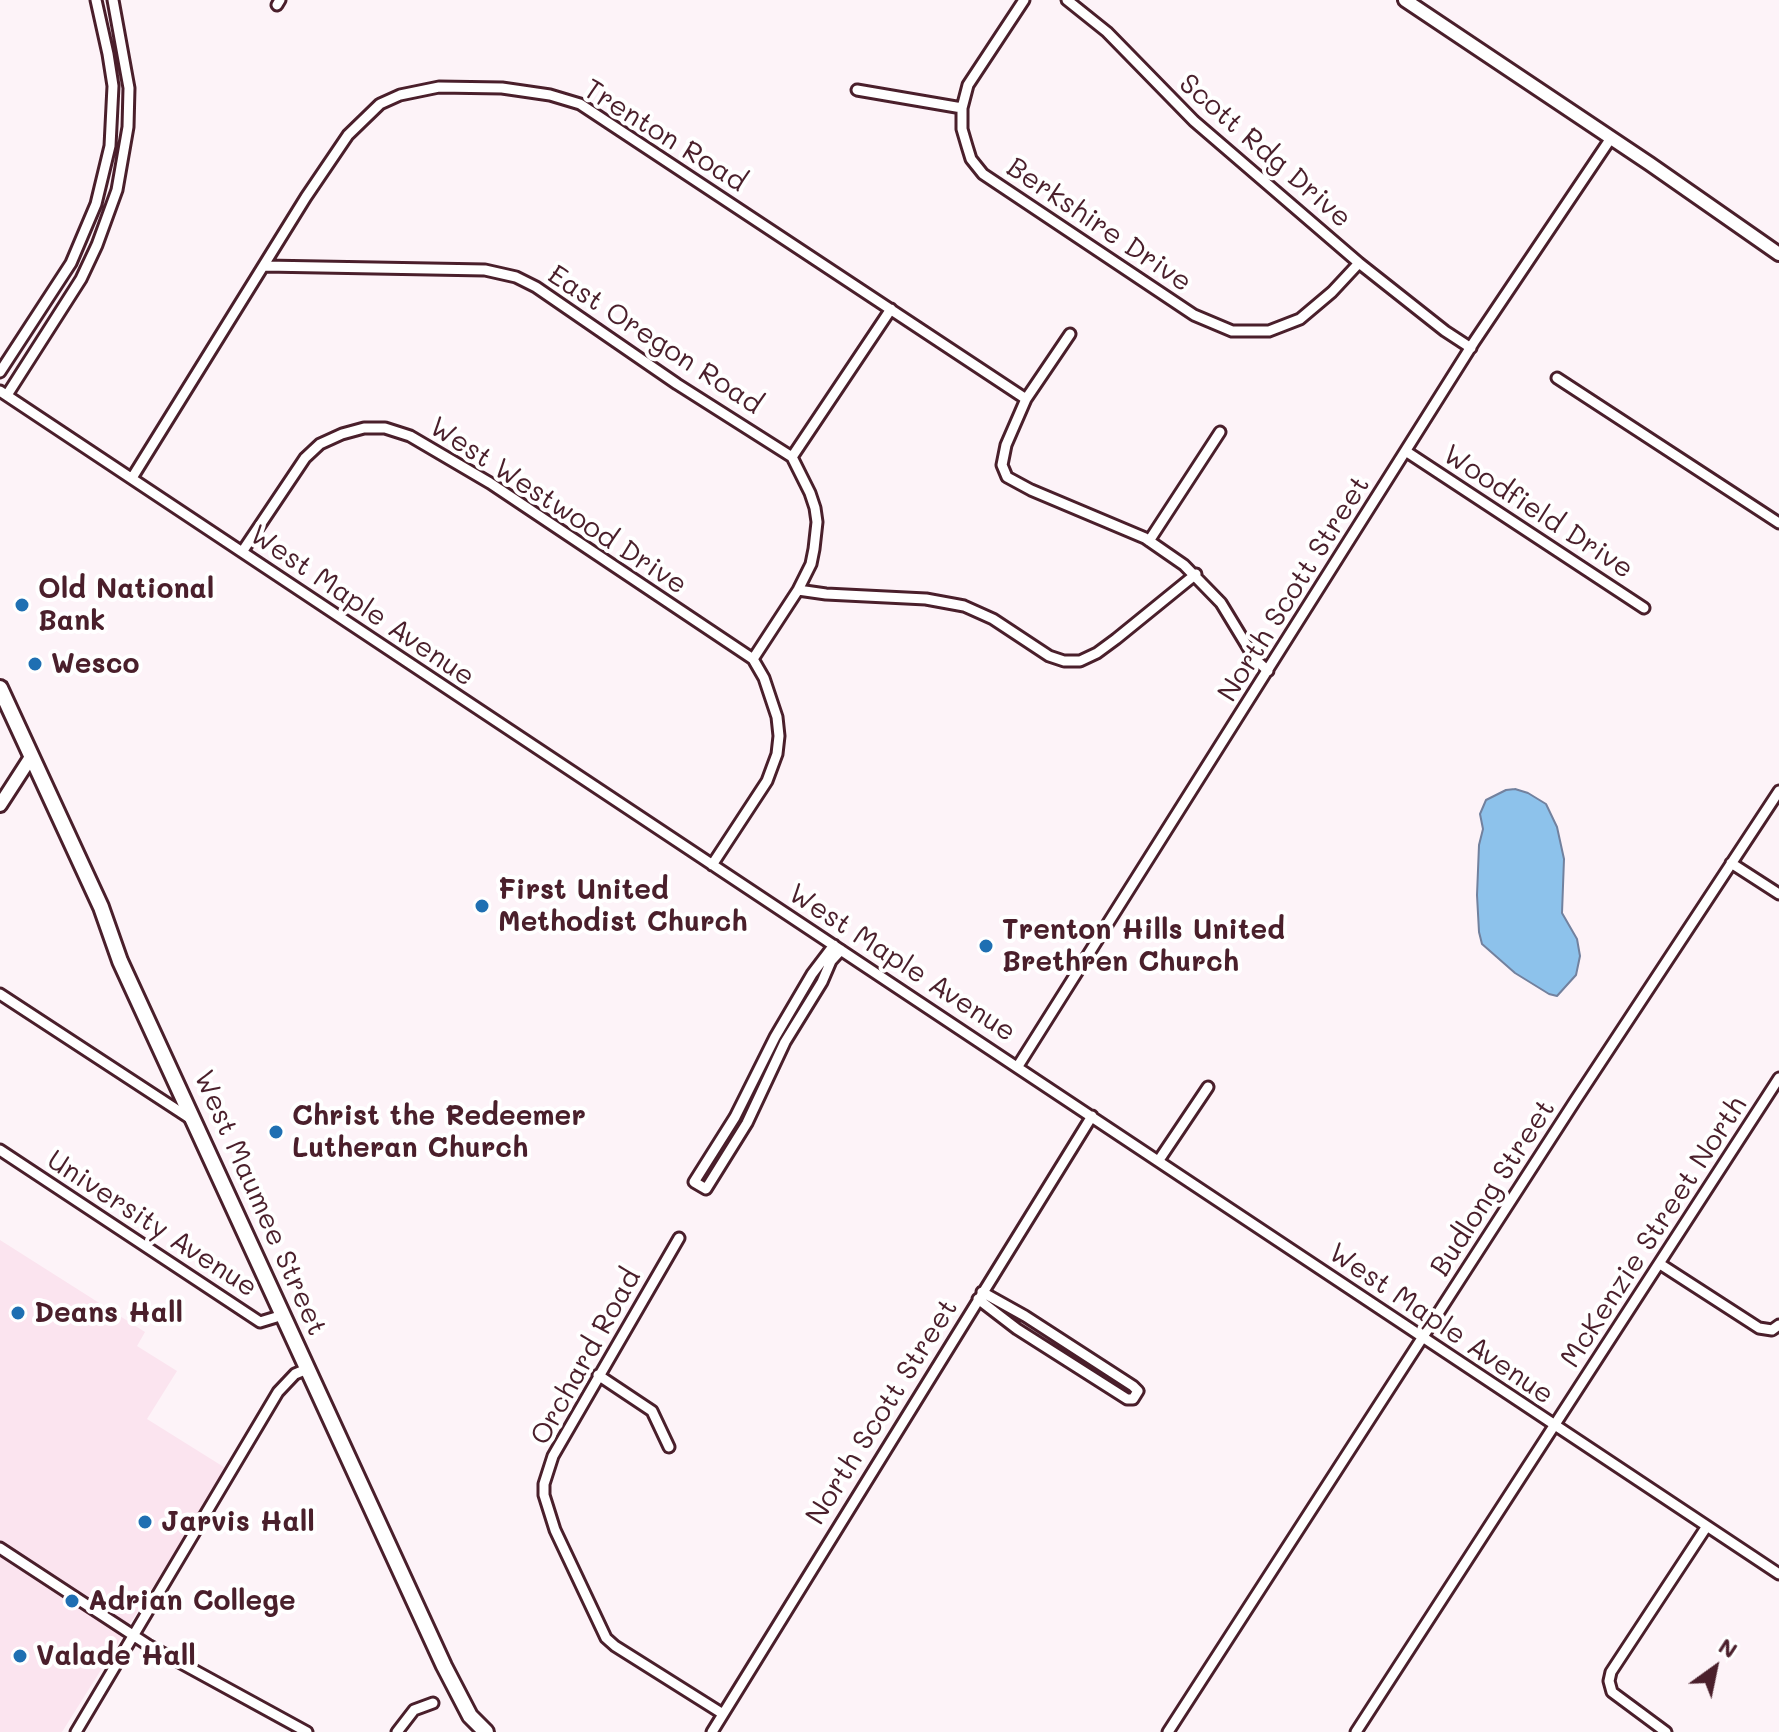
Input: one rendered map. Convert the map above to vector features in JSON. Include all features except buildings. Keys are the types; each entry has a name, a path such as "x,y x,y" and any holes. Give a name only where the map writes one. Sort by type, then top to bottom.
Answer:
{"main road":[{"name":"West Maumee Street","path":"0,688 101,907 120,961 444,1666 470,1716 486,1732"}],"street":[{"path":"0,372 71,263 96,204 110,146 113,97 96,0"},
{"path":"3,393 81,279 117,190 128,127 129,88 113,0"},
{"path":"857,90 962,108 968,85 1024,0"},
{"name":"Scott Rdg Drive","path":"1067,0 1107,32 1194,121 1359,263 1445,331 1473,345"},
{"path":"1405,0 1779,254"},
{"path":"110,67 126,64"},
{"name":"Trenton Road","path":"132,478 306,197 348,135 380,104 400,95 439,87 502,88 550,95 580,104 1026,399"},
{"name":"Berkshire Drive","path":"962,108 962,129 971,159 983,174 1209,323 1232,331 1257,332 1291,324 1311,312 1359,263"},
{"name":"North Scott Street","path":"1018,1066 1473,345 1611,138"},
{"path":"84,233 100,238"},
{"name":"East Oregon Road","path":"265,266 485,270 516,277 536,287 677,384 792,457"},
{"path":"712,865 767,781 777,754 777,717 764,678 753,659 798,590 811,564 817,522 810,493 792,457 891,309"},
{"path":"1070,334 1026,399 1006,445 1002,465 1007,477 1149,541 1196,574 1221,603 1246,646 1268,671"},
{"path":"1557,378 1779,523"},
{"name":"West Maple Avenue","path":"3,393 1779,1574"},
{"name":"West Westwood Drive","path":"242,552 305,458 320,444 364,428 385,428 410,436 490,483 753,659"},
{"path":"1149,541 1220,432"},
{"name":"Woodfield Drive","path":"1407,452 1644,608"},
{"path":"798,590 926,599 964,606 993,619 1049,656 1064,661 1080,661 1116,639 1196,574"},
{"path":"0,805 31,757"},
{"name":"Budlong Street","path":"1168,1732 1779,791"},
{"path":"1731,863 1779,894"},
{"path":"838,947 822,982 785,1042 747,1123 706,1189 694,1182 735,1117 775,1037 812,974 838,947"},
{"path":"0,994 196,1122"},
{"path":"775,1037 785,1042"},
{"name":"McKenzie Street North","path":"1358,1732 1779,1078"},
{"path":"1159,1160 1208,1087"},
{"name":"North Scott Street","path":"712,1732 1092,1116"},
{"path":"735,1117 747,1123"},
{"name":"University Avenue","path":"0,1150 260,1322 283,1315"},
{"name":"Orchard Road","path":"679,1238 553,1456 544,1484 544,1495 555,1530 606,1638 723,1714"},
{"path":"1660,1264 1759,1328 1772,1330 1779,1325"},
{"path":"980,1296 1025,1316 1133,1386 1138,1391 1133,1399 1127,1399 1017,1329 980,1296"},
{"path":"1071,1363 1079,1351"},
{"path":"76,1732 278,1392 295,1374 307,1369"},
{"path":"598,1375 652,1411 669,1447"},
{"path":"1666,1732 1612,1692 1609,1681 1611,1672 1707,1526"},
{"path":"0,1548 133,1635 307,1732"},
{"path":"397,1732 414,1710 433,1703"}],"shaded area":[{"name":"Adrian College","path":"0,1240 145,1332 137,1346 177,1371 147,1419 227,1469 62,1732 0,1732"}],"water":[{"path":"1515,789 1546,804 1557,827 1564,859 1562,913 1577,939 1580,956 1576,975 1557,996 1515,973 1482,944 1479,932 1477,895 1479,845 1483,829 1480,814 1486,800"}],"place":[{"name":"Old National Bank","path":"22,605"},
{"name":"Wesco","path":"35,664"},
{"name":"First United Methodist Church","path":"482,906"},
{"name":"Trenton Hills United Brethren Church","path":"986,946"},
{"name":"Christ the Redeemer Lutheran Church","path":"276,1132"},
{"name":"Deans Hall","path":"18,1313"},
{"name":"Jarvis Hall","path":"145,1522"},
{"name":"Adrian College","path":"72,1601"},
{"name":"Valade Hall","path":"20,1656"}]}
